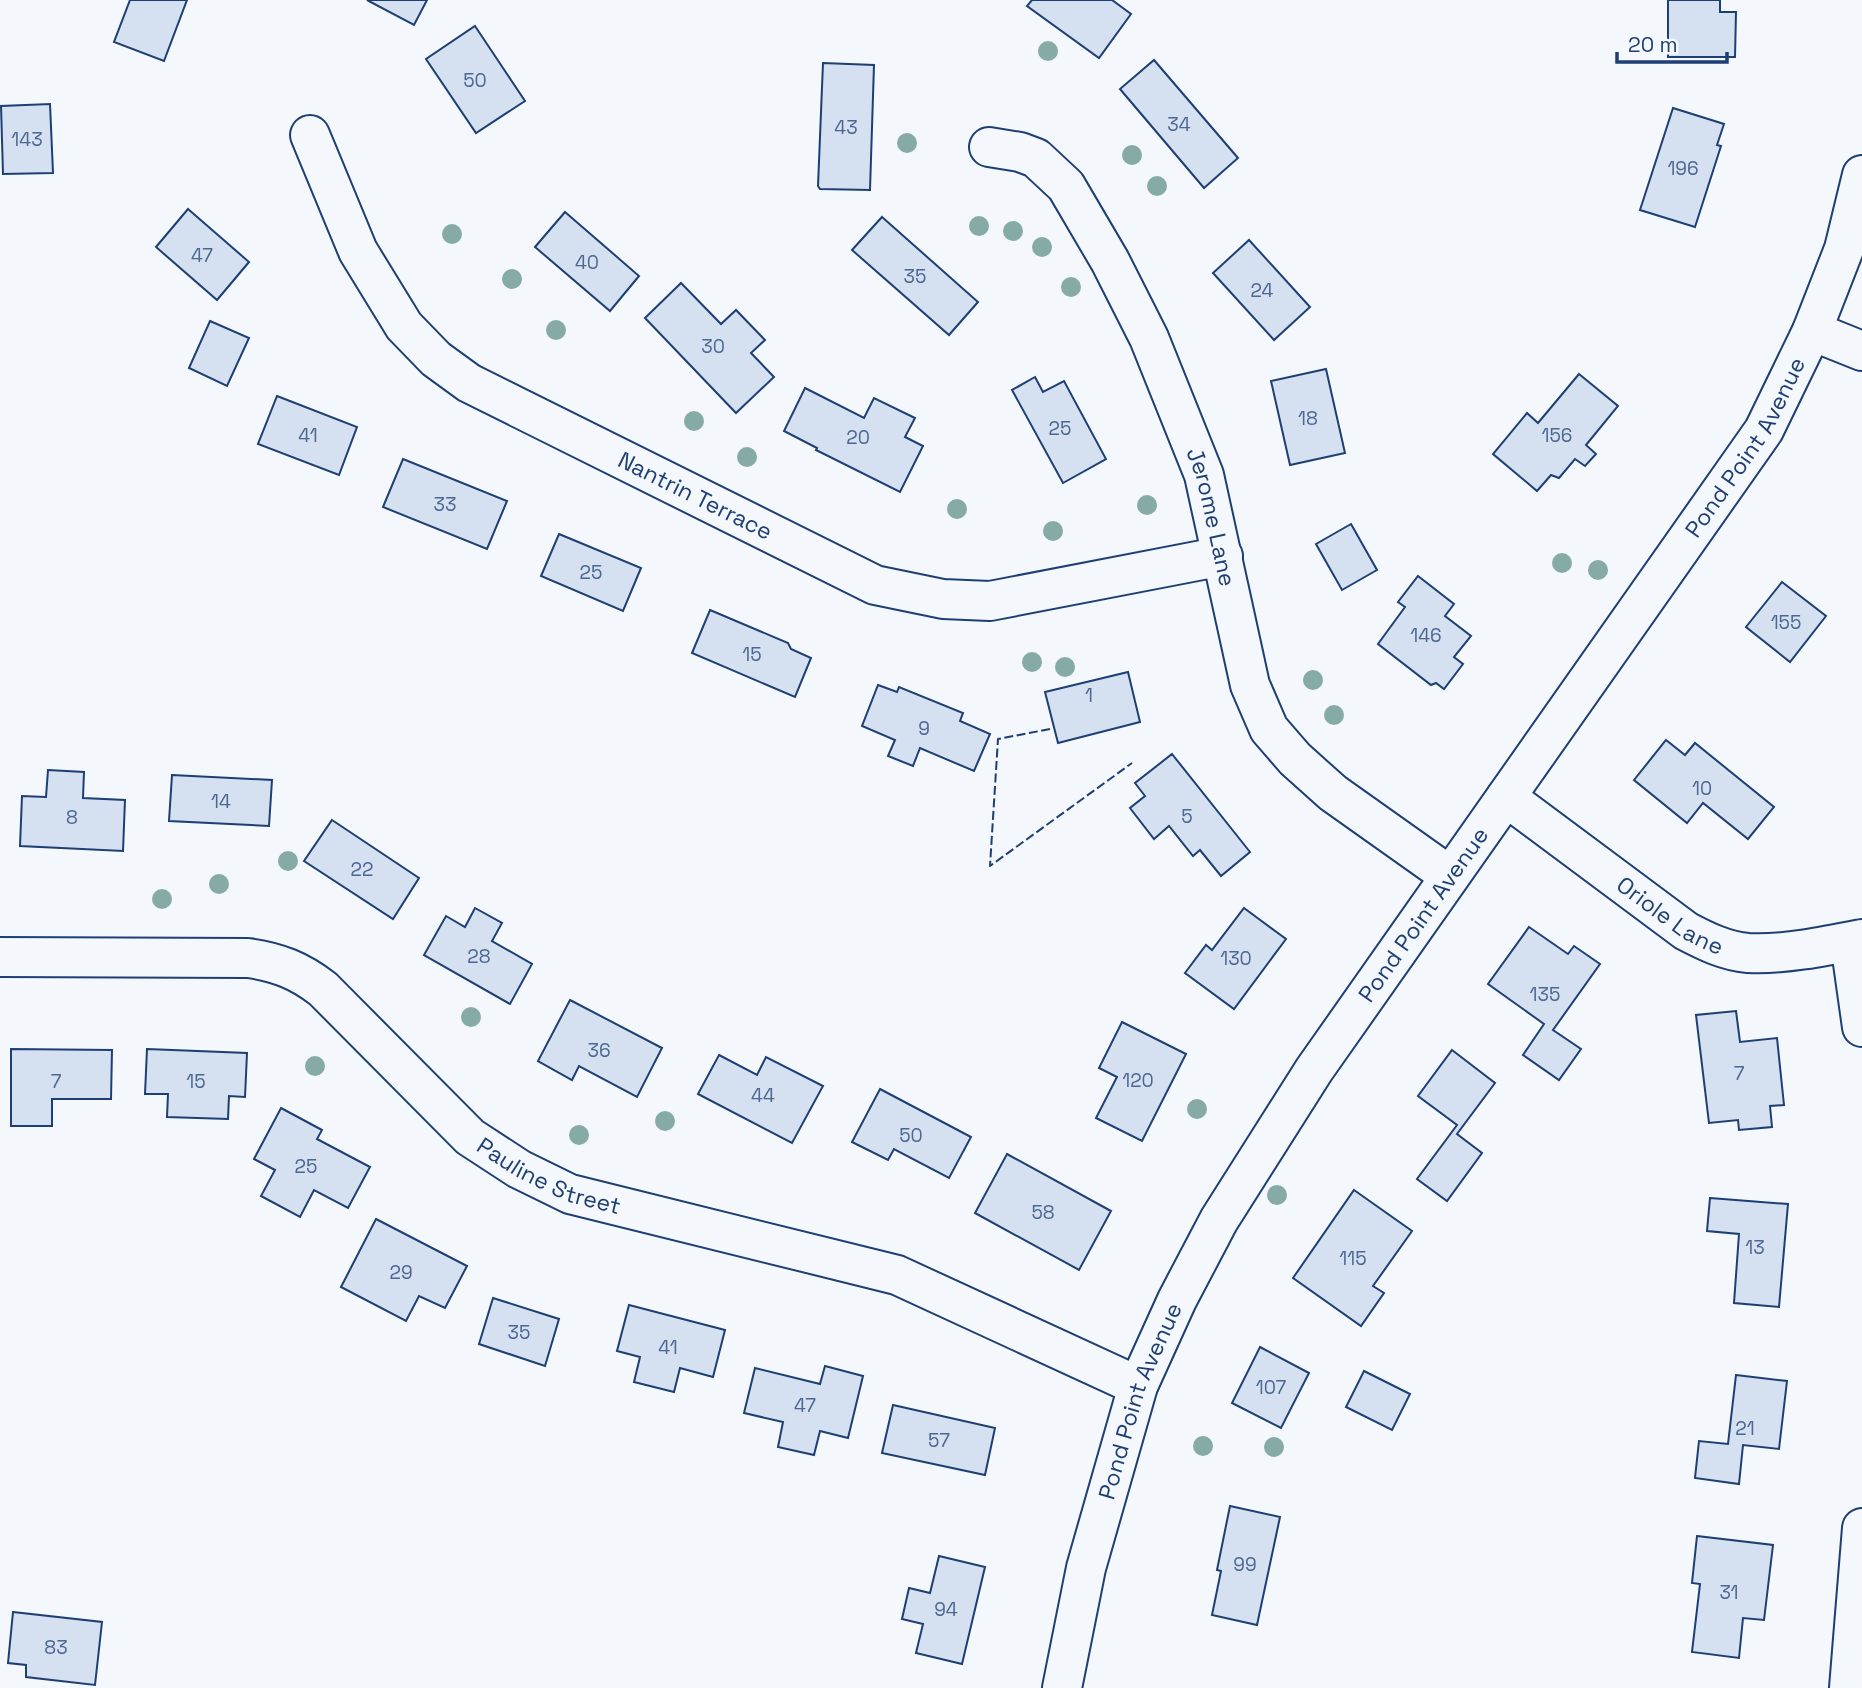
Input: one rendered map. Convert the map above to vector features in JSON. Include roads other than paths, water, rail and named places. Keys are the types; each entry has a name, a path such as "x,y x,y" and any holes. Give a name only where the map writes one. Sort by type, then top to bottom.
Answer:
{"street":[{"name":"Nantrin Terrace","path":"310,135 358,251 404,326 436,359 469,383 876,585 943,599 990,601 1223,556"},
{"name":"Jerome Lane","path":"989,147 1020,152 1036,158 1066,186 1149,338 1204,474 1250,685 1269,729 1295,759 1333,793 1450,876"},
{"name":"Pond Point Avenue","path":"1062,1688 1086,1567 1138,1386 1219,1220 1314,1070 1764,430 1812,331 1844,249 1862,176"},
{"path":"1812,331 1862,351"},
{"name":"Oriole Lane","path":"1506,797 1686,930 1705,941 1746,953 1771,953 1856,941"},
{"path":"1856,941 1862,1027"},
{"name":"Pauline Street","path":"0,957 248,958 284,965 323,989 470,1137 519,1169 549,1184 570,1194 897,1275 1138,1386"},
{"path":"1849,1688 1862,1528"}]}
